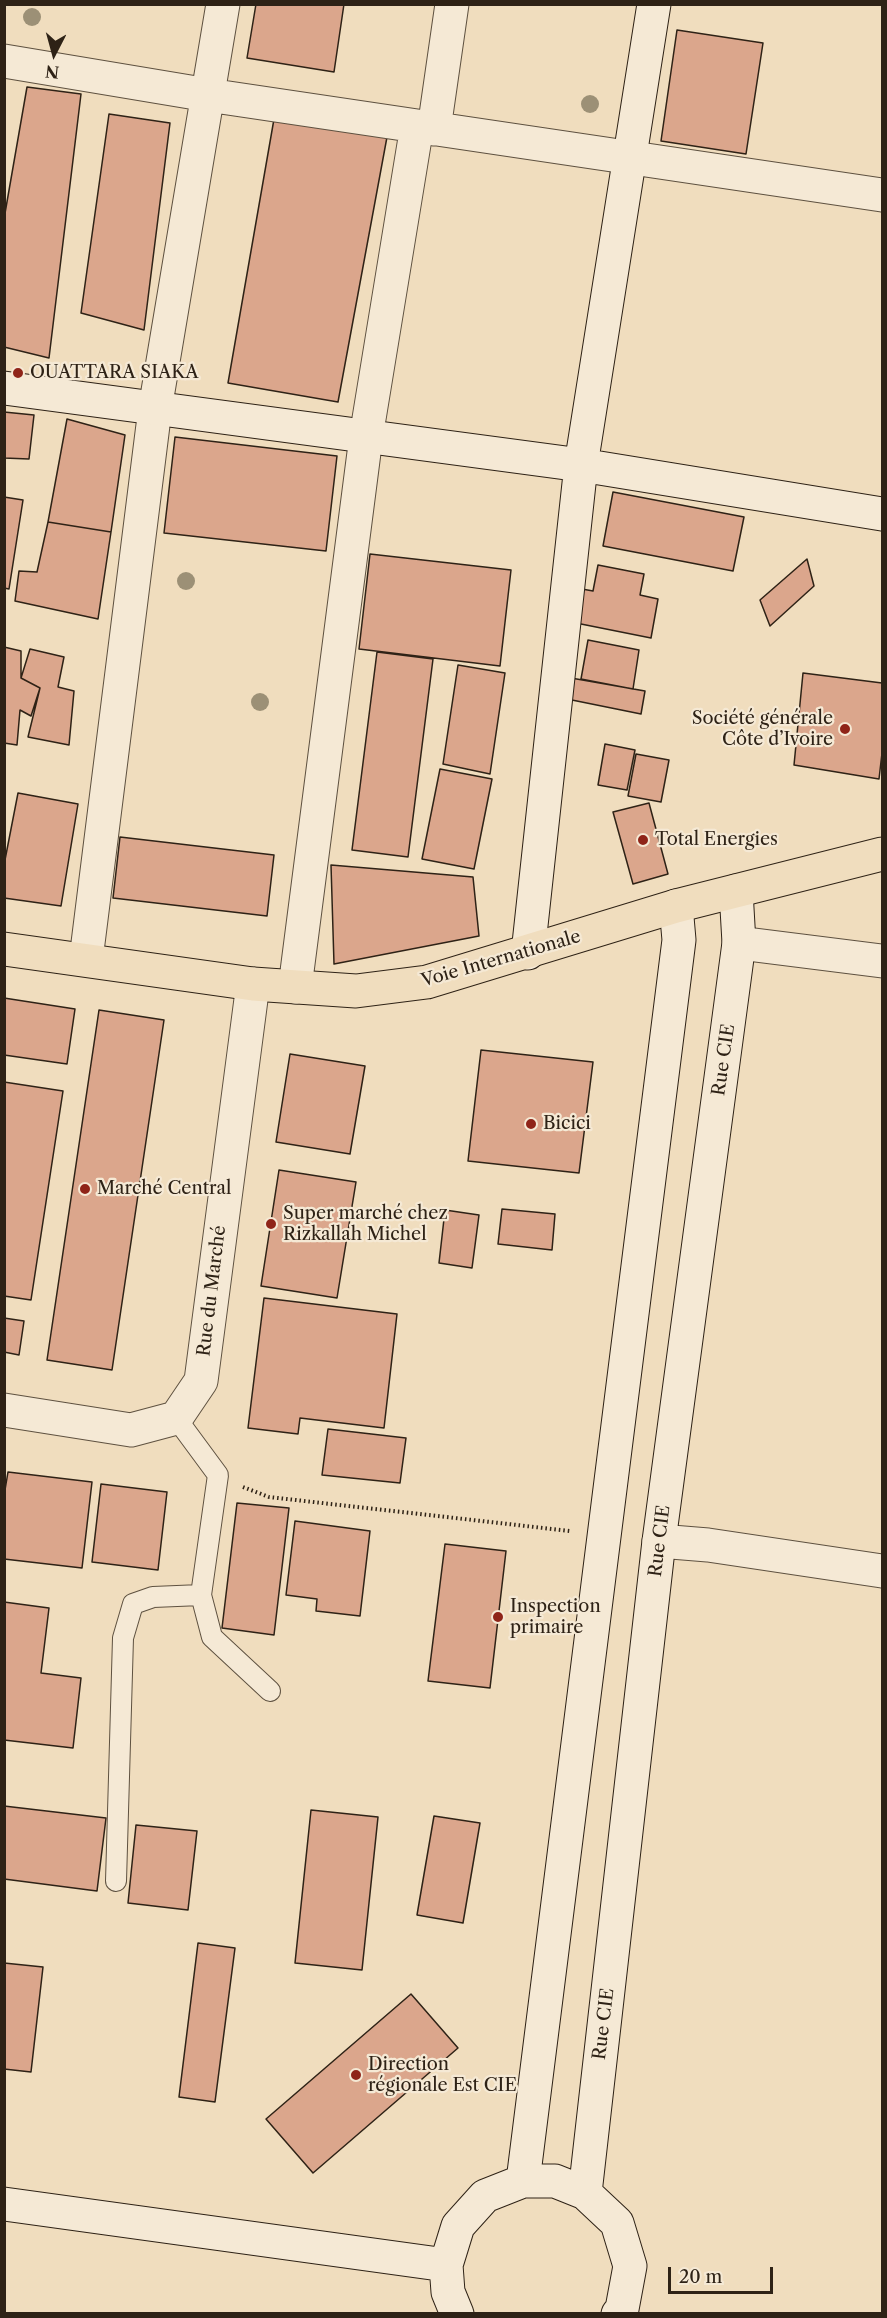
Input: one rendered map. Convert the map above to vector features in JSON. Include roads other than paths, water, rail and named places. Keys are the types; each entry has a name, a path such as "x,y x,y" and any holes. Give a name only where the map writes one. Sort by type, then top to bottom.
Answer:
{"main road":[{"name":"Voie Internationale","path":"4,949 253,984 356,991 427,982 676,906 882,854"}],"street":[{"path":"86,959 155,410 223,4"},
{"path":"295,987 366,437 452,4"},
{"path":"528,953 581,465 654,4"},
{"path":"5,65 882,195"},
{"path":"4,388 155,410 581,465 882,514"},
{"name":"Rue CIE","path":"585,2193 660,1541 739,943 736,891"},
{"path":"523,2181 679,940 676,906"},
{"path":"739,943 882,961"},
{"name":"Rue du Marché","path":"176,1418 201,1381 253,984"},
{"path":"4,1410 131,1430 176,1418"},
{"path":"660,1541 708,1545 882,1571"},
{"path":"457,2313 448,2292 446,2265 458,2226 486,2196 523,2181 555,2181 585,2193 617,2223 630,2266 624,2312"},
{"path":"4,2204 446,2265"}],"lane":[{"path":"176,1418 218,1475 201,1595 212,1637 270,1691"},
{"path":"116,1881 123,1638 133,1604 153,1597 201,1595"}],"place":[{"name":"OUATTARA SIAKA","path":"18,373"},
{"name":"Société générale Côte d’Ivoire","path":"845,729"},
{"name":"Total Energies","path":"643,840"},
{"name":"Bicici","path":"531,1124"},
{"name":"Marché Central","path":"85,1189"},
{"name":"Super marché chez Rizkallah Michel","path":"271,1224"},
{"name":"Inspection primaire","path":"498,1617"},
{"name":"Direction régionale Est CIE","path":"356,2075"}]}
